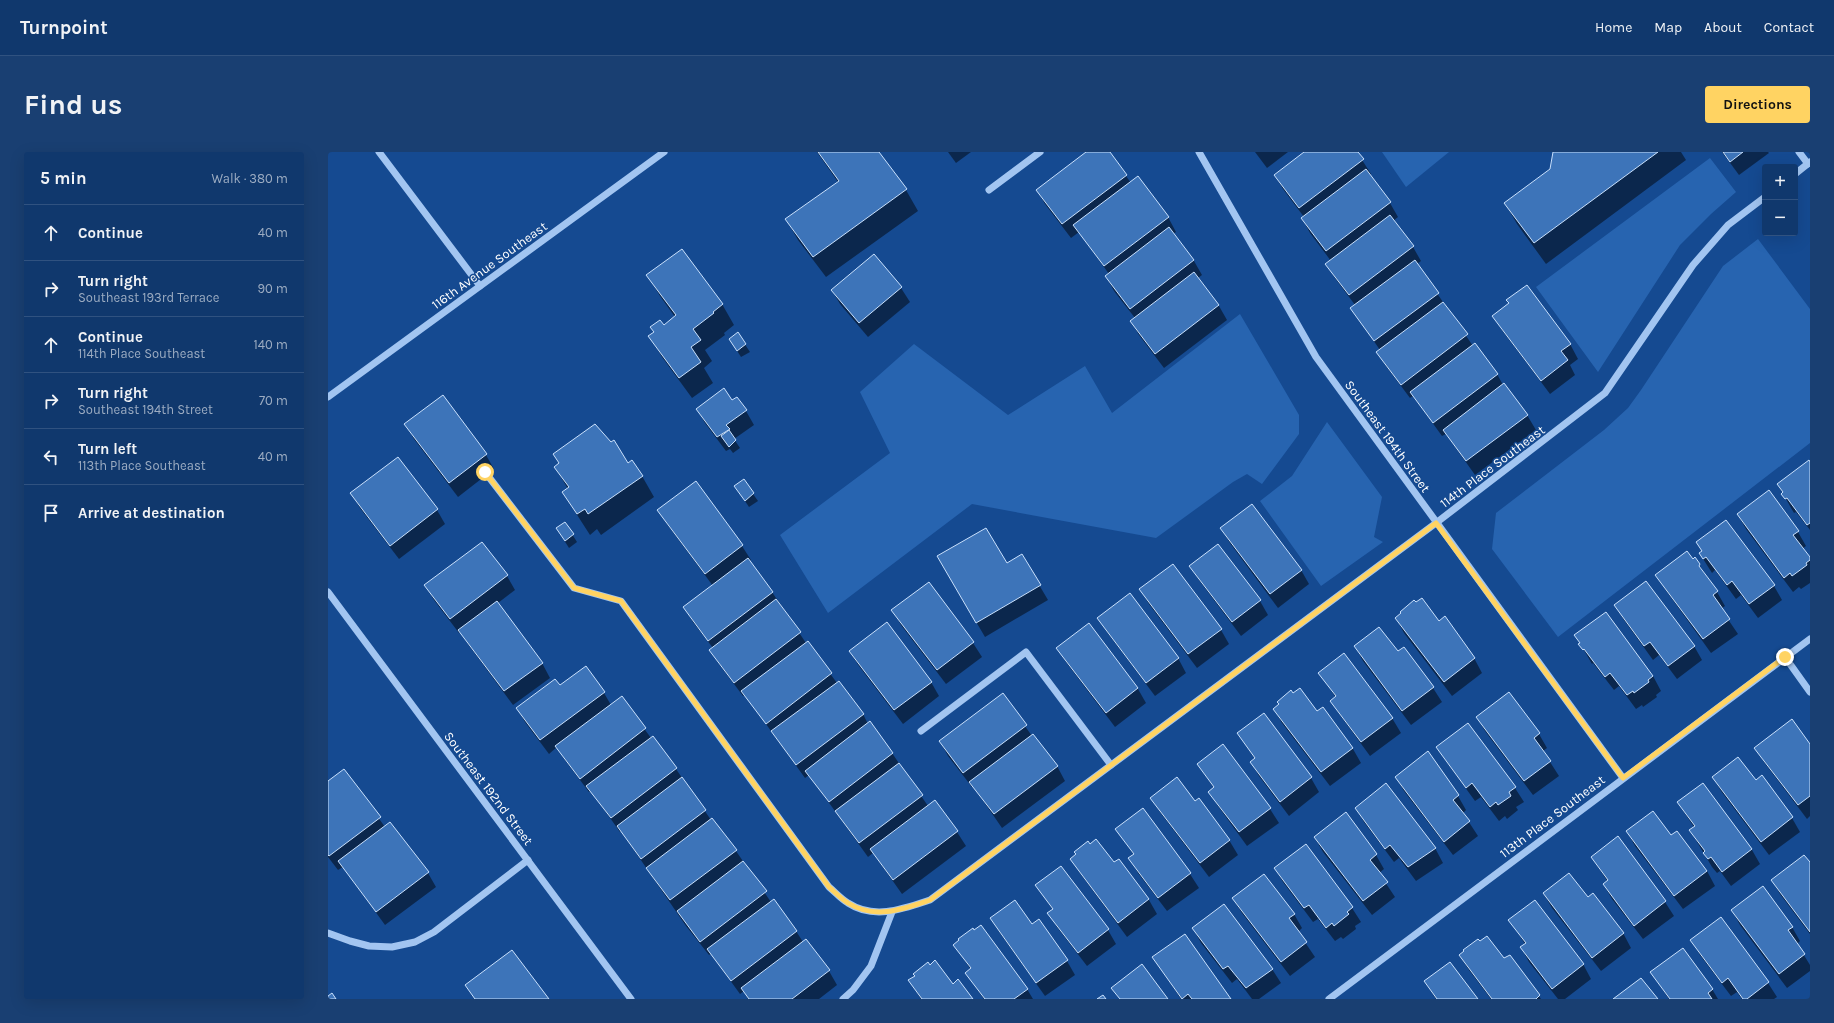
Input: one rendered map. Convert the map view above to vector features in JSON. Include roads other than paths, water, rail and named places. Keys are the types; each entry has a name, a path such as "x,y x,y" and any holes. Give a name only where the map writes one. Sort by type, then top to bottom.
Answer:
{"street":[{"path":"379,152 480,286"},
{"name":"116th Avenue Southeast","path":"328,397 664,152"},
{"path":"988,190 1040,152"},
{"name":"Southeast 194th Street","path":"1199,152 1316,357 1623,778"},
{"path":"1798,172 1809,163 1799,152"},
{"name":"114th Place Southeast","path":"485,472 574,588 621,601 829,887 849,904 867,911 892,912 930,900 1436,523 1605,394 1692,265 1728,225 1762,199"},
{"name":"Southeast 192nd Street","path":"328,592 631,999"},
{"name":"113th Place Southeast","path":"1329,999 1810,639"},
{"path":"921,731 1026,652 1111,765"},
{"path":"1785,657 1810,692"},
{"path":"328,933 350,942 369,946 392,947 415,942 434,932 528,860"},
{"path":"843,999 853,990 871,966 892,912"}]}
